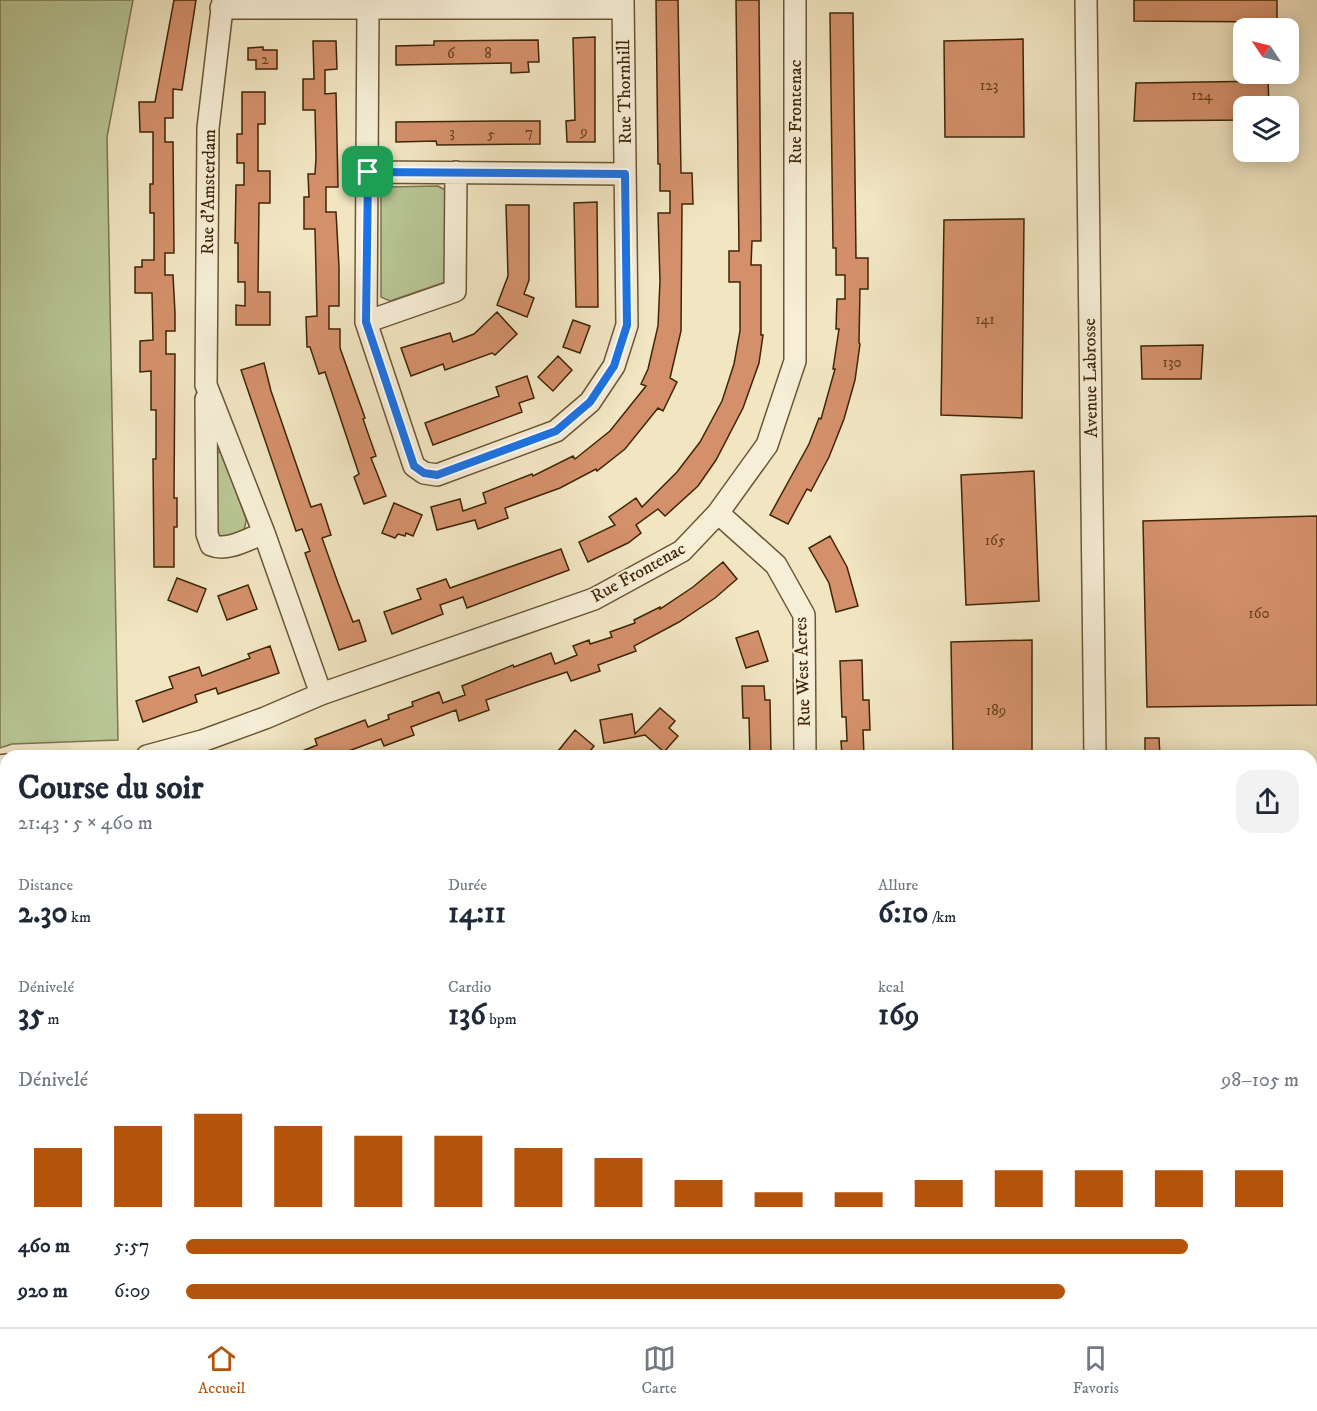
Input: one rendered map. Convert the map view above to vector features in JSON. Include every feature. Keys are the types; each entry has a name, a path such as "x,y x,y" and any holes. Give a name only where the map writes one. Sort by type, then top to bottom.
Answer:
{"street":[{"name":"Rue Frontenac","path":"188,750 321,694 594,599 682,551 718,513 767,445 795,361 795,0"},
{"name":"Avenue Labrosse","path":"1086,0 1095,750"},
{"path":"222,4 368,8 450,4 623,4"},
{"name":"Rue d'Amsterdam","path":"222,4 208,129 207,534 211,545 219,549 264,533"},
{"name":"Rue Thornhill","path":"368,8 366,322 414,466 424,473 437,475 556,431 590,402 614,366 627,325 623,4"},
{"path":"368,172 625,174"},
{"path":"366,322 455,291 456,172"},
{"name":"Rue d'Amsterdam","path":"206,385 264,533 321,694"},
{"name":"Rue West Acres","path":"718,513 776,565 804,615 805,750"}],"green space":[{"path":"0,0 133,0 107,137 118,740 12,744 0,748"},
{"path":"438,186 447,191 445,282 390,301 381,297 381,195 387,187"},
{"path":"221,451 246,519 242,531 223,540 217,536 217,453"}],"building":[{"path":"174,0 196,0 182,90 173,89 173,118 165,118 165,142 173,142 174,253 165,253 165,275 173,275 175,313 175,331 166,331 166,354 175,354 174,498 177,498 177,527 174,527 174,567 154,567 153,459 156,459 156,410 151,410 151,371 140,372 140,341 153,340 152,293 135,293 135,267 142,267 142,260 154,260 154,213 150,213 150,184 153,184 153,132 140,132 139,102 155,102"},
{"path":"656,0 678,0 681,173 692,173 693,204 682,204 681,331 670,378 677,382 663,411 658,408 625,449 597,471 596,469 560,488 505,508 508,518 478,529 475,520 437,530 431,507 460,499 463,511 486,503 483,493 532,474 533,476 573,456 575,459 610,431 646,386 641,384 648,369 658,326 660,281 658,213 670,213 670,191 660,191 660,164 658,164"},
{"path":"736,0 759,0 761,241 752,241 751,265 761,265 761,335 763,335 759,363 743,408 716,460 698,486 665,516 658,509 636,525 641,533 628,543 588,562 579,542 615,525 609,517 636,498 642,507 677,472 700,442 722,401 734,364 740,331 740,282 729,282 729,251 739,251"},
{"path":"1134,0 1277,0 1277,18 1233,18 1233,22 1134,21"},
{"path":"830,13 853,13 856,258 868,258 868,289 860,289 860,344 855,380 844,419 829,457 811,491 807,489 788,524 770,515 809,444 819,418 821,419 835,369 833,369 839,329 836,329 837,299 845,299 845,275 836,275 836,248 833,248"},
{"path":"595,37 595,142 567,142 566,121 575,120 573,38"},
{"path":"1023,39 1024,137 945,137 944,41"},
{"path":"538,40 539,62 528,62 529,72 511,73 511,63 396,65 396,46 434,45 434,41"},
{"path":"313,41 336,41 337,69 325,70 325,94 336,93 338,187 326,187 326,212 336,212 339,267 339,306 329,306 329,329 340,329 340,348 365,418 363,419 376,456 371,458 386,496 364,504 354,477 359,474 325,372 319,374 310,347 307,347 306,317 317,316 315,229 304,229 304,197 309,197 308,174 315,174 316,158 315,110 303,110 303,79 314,79"},
{"path":"263,47 263,50 277,50 277,69 256,69 256,60 248,60 248,48"},
{"path":"1233,82 1233,84 1268,84 1269,96 1233,96 1233,120 1134,121 1136,83"},
{"path":"242,92 265,92 265,124 258,124 258,171 270,171 270,203 259,203 258,292 270,292 270,325 236,325 236,305 245,306 245,282 238,282 238,243 235,243 236,185 244,185 244,163 237,163 237,134 242,134"},
{"path":"540,121 540,144 437,145 436,141 396,142 396,122"},
{"path":"597,202 598,307 576,307 574,203"},
{"path":"506,205 529,205 529,280 524,294 534,298 527,317 497,305 508,276"},
{"path":"1024,219 1022,418 941,415 944,220"},
{"path":"497,312 517,334 495,355 492,353 445,370 443,364 411,376 401,348 450,333 453,342 474,334"},
{"path":"573,320 590,326 580,353 563,347"},
{"path":"1203,345 1201,379 1142,379 1141,346"},
{"path":"558,356 572,370 553,391 538,377"},
{"path":"264,363 271,391 311,507 321,504 331,535 322,538 338,583 353,622 359,620 366,641 339,650 305,553 310,551 302,529 296,531 241,370"},
{"path":"527,376 534,398 519,403 522,412 433,445 425,423 499,396 496,387"},
{"path":"1034,471 1039,601 966,605 961,475"},
{"path":"394,503 422,515 413,536 406,533 405,536 398,534 395,538 382,533"},
{"path":"1317,516 1317,705 1147,707 1143,521"},
{"path":"830,536 847,567 858,606 836,612 829,583 809,548"},
{"path":"561,549 569,570 467,608 463,597 440,605 443,614 392,634 384,612 421,599 417,589 446,579 450,588"},
{"path":"723,562 737,579 715,598 679,622 634,646 636,651 598,665 600,671 571,681 567,672 531,684 486,700 489,710 459,721 456,710 411,727 414,735 384,746 381,739 351,750 305,750 317,745 315,739 365,720 368,727 389,719 388,715 413,706 412,702 439,692 443,703 465,695 462,686 513,665 514,667 551,653 555,664 577,655 573,646 589,640 590,644 612,637 610,632 635,623 634,620 660,607 660,609 693,587"},
{"path":"177,578 206,589 197,612 168,600"},
{"path":"248,585 257,609 227,620 218,596"},
{"path":"758,631 768,661 746,668 736,638"},
{"path":"1032,640 1032,750 953,750 951,642"},
{"path":"270,646 279,673 218,694 216,688 195,695 197,702 143,722 136,701 173,688 169,677 199,667 202,676 250,658 248,654"},
{"path":"862,660 863,700 869,700 870,730 863,730 864,750 842,750 841,741 847,741 846,717 842,717 840,661"},
{"path":"742,686 764,686 765,700 770,700 771,750 750,750 749,718 743,718"},
{"path":"660,708 675,721 669,728 678,736 666,750 662,750 645,735 604,743 600,720 632,714 635,734"},
{"path":"575,730 594,746 591,750 559,750"},
{"path":"1145,738 1159,738 1160,750 1145,750"}],"route":[{"path":"368,172 625,174 627,325 614,366 590,402 556,431 437,475 424,473 414,466 366,322 368,172"}]}
